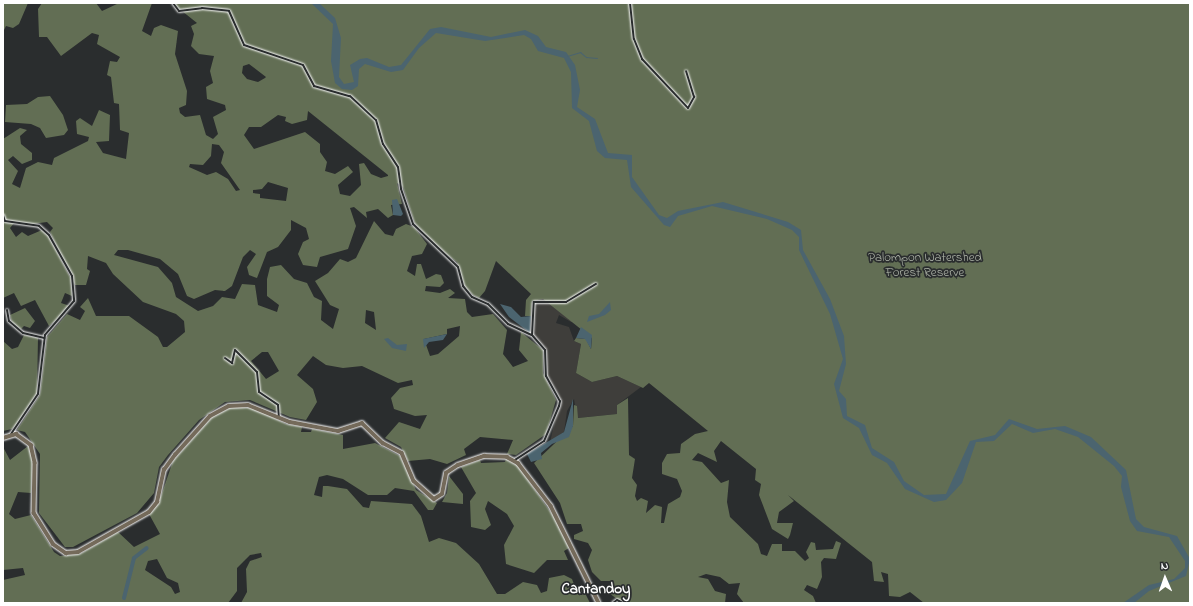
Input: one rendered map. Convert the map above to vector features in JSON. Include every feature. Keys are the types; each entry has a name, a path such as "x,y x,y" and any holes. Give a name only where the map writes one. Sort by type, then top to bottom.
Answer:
{"highway":[{"path":"3,438 11,434 27,439 34,452 32,505 37,519 56,548 73,553 149,512 156,502 170,461 221,409 248,405 279,419 338,431 362,423 383,443 402,453 414,481 434,499 442,494 446,473 468,460 496,455 515,460 551,506 599,603"}],"street":[{"path":"173,3 179,11 202,8 229,10 244,45 303,64 314,86 350,96 376,120 382,144 398,167 401,189 413,224 458,267 463,286 472,297 488,304 508,324 532,336 545,350 546,376 560,401 548,435 515,460"},
{"path":"630,3 634,39 642,59 688,108 694,97 686,72"},
{"path":"3,215 5,221 44,229 72,276 73,306 56,320 44,338 38,394 11,434"},
{"path":"532,336 534,302 566,302 596,284"},
{"path":"7,310 10,323 23,333 44,338"},
{"path":"225,358 232,363 236,350 257,372 259,392 278,405 279,419"},
{"path":"614,603 617,600 623,603"}],"shaded area":[{"path":"541,299 563,300 587,322 571,322 559,315 556,323 569,327 574,341 581,344 576,373 592,382 617,376 641,387 617,405 617,414 577,418 574,399 567,411 564,432 550,442 560,400 547,376 546,350 530,333 532,301"}],"green space":[{"path":"3,3 28,3 19,24 13,28 6,26 3,32"},
{"name":"Palompon Watershed Forest Reserve","path":"42,3 96,3 102,11 119,3 152,3 142,31 151,36 154,28 161,25 178,31 175,54 187,91 186,105 179,108 180,113 185,117 200,115 206,135 213,139 218,134 213,117 226,110 225,105 207,99 206,87 213,83 210,71 214,56 199,54 191,46 194,34 191,26 197,23 172,3 1190,3 1190,603 924,603 910,592 900,597 889,596 888,574 881,572 884,582 874,581 872,562 788,495 794,501 779,512 777,523 793,523 788,539 772,529 759,495 761,484 755,480 756,469 721,441 714,451 717,462 698,453 692,460 702,462 721,483 729,480 727,502 730,517 758,544 761,554 767,556 772,544 782,544 782,551 795,551 805,561 809,558 806,552 811,542 815,543 816,550 833,549 836,541 841,543 836,559 824,558 821,562 822,577 817,589 807,585 804,590 813,596 816,603 744,603 737,594 740,583 729,584 720,577 706,574 698,577 708,579 715,591 726,594 725,603 626,603 617,599 609,593 611,581 601,581 592,572 588,560 592,550 588,543 574,539 574,535 583,531 581,524 567,524 560,503 534,463 573,426 574,405 577,406 578,418 617,414 617,405 628,398 629,455 635,459 632,478 637,485 635,496 637,501 641,498 648,501 646,513 655,505 662,507 661,523 664,523 668,504 680,497 682,491 677,479 662,474 662,463 667,454 680,453 681,444 695,434 708,431 649,383 643,388 617,376 592,382 576,373 581,344 574,341 576,338 586,339 591,349 592,338 543,299 532,301 531,316 525,316 526,300 531,294 496,261 485,291 479,298 473,295 465,287 457,262 432,244 415,224 403,187 397,183 402,204 391,205 393,215 388,218 378,209 366,212 367,218 354,207 350,208 356,226 348,249 320,257 317,267 303,265 298,254 303,242 309,239 306,228 291,220 291,230 278,247 267,252 257,278 249,275 247,267 256,254 250,250 243,257 232,286 225,291 215,290 194,299 187,296 178,274 160,259 128,250 118,250 114,255 158,267 172,283 176,297 198,311 213,306 222,297 235,299 242,284 255,285 258,305 277,312 279,305 267,296 267,279 270,267 281,265 294,279 307,283 314,297 322,301 321,320 333,329 339,309 330,305 315,281 328,273 340,259 348,262 356,258 374,221 385,234 393,236 396,229 406,224 414,227 427,244 422,254 412,256 407,271 415,276 417,264 421,264 426,279 436,274 441,275 444,283 440,287 426,286 425,291 440,293 450,289 455,293 448,298 465,299 467,312 472,317 493,314 507,330 503,354 513,367 528,361 519,350 521,332 543,350 543,373 556,400 546,434 516,455 507,454 513,440 480,437 464,449 466,455 447,464 430,459 408,461 401,447 385,438 399,422 420,429 427,415 415,416 394,409 391,398 400,388 413,385 412,380 398,383 362,366 343,368 326,365 313,356 297,375 313,389 317,402 306,420 290,417 250,400 225,402 199,420 168,455 159,467 154,493 137,513 73,547 65,547 39,513 40,454 25,432 17,430 40,395 47,337 67,314 80,320 85,311 80,307 88,298 96,316 129,316 158,337 163,347 167,347 185,332 184,321 176,314 143,302 113,274 106,263 88,256 87,269 90,271 86,285 75,285 50,232 53,228 47,222 25,225 15,222 10,228 16,237 22,232 28,236 42,230 48,235 71,279 72,296 65,293 61,303 70,306 68,310 49,326 35,300 21,306 14,293 3,298 3,139 20,128 27,130 20,136 21,144 32,153 32,160 22,164 13,156 8,160 18,171 12,184 20,188 26,168 38,162 52,165 54,158 88,141 89,137 77,134 76,121 80,118 92,126 99,110 110,115 109,141 96,142 103,153 126,159 129,133 120,130 119,104 114,103 111,77 107,75 110,61 117,62 120,57 97,44 99,35 92,33 61,56 47,37 39,37 38,9","holes":["249,64 266,77 258,82 247,79 242,73 243,66","308,111 388,176 381,178 371,174 364,163 359,164 361,185 350,196 340,194 338,185 353,172 348,166 335,174 325,171 327,162 320,152 320,144 305,132 254,149 244,135 249,127 261,127 278,115 286,117 285,121 292,124 307,120","212,144 219,145 224,152 221,163 240,190 236,191 228,179 216,172 207,175 189,167 190,164 203,165 211,156","268,182 288,188 286,201 260,198 260,194 253,193 253,190 262,189","366,310 374,312 376,330 365,323","460,326 459,336 438,354 430,356 424,339 447,334 447,329","262,352 268,352 279,371 266,379 251,361"]},
{"path":"50,96 63,115 68,130 64,135 46,138 40,128 31,124 5,122 6,105 27,104 38,97"},
{"path":"25,308 35,321 30,328 24,326 21,329 12,323 10,315"},
{"path":"24,335 38,338 37,393 20,421 12,429 3,431 3,341 12,349 18,347"},
{"path":"234,406 256,409 286,424 302,427 301,432 311,432 312,429 343,435 343,449 375,443 400,456 416,490 437,503 433,510 428,510 414,491 395,488 387,495 368,495 343,479 327,475 319,477 314,495 322,497 323,486 328,486 347,489 363,507 369,508 371,501 412,504 421,516 429,542 439,538 456,543 479,564 497,594 505,594 523,582 537,585 541,593 547,591 549,578 564,575 572,579 575,587 581,585 590,603 241,603 247,592 246,569 250,561 262,557 261,553 250,555 237,568 237,591 228,603 3,603 3,580 25,575 23,568 3,570 3,447 10,460 28,446 33,457 31,493 18,492 9,514 15,519 31,515 54,552 60,556 80,554 118,532 134,547 160,534 149,514 161,496 173,461 212,417","holes":["157,559 167,578 178,583 180,592 175,594 171,587 145,570 148,561"]},
{"path":"506,459 518,466 554,517 569,548 564,551 568,560 547,560 534,573 506,564 504,545 514,526 507,514 488,501 485,509 491,525 485,530 471,527 470,501 476,493 461,467 480,460 481,463 505,462"},
{"path":"449,476 463,494 463,504 442,502 447,493"}],"water":[{"path":"311,3 319,3 335,18 341,38 339,77 344,84 354,82 350,65 360,59 367,58 389,67 401,65 430,29 441,27 491,37 525,30 538,36 546,47 566,52 575,65 580,90 577,107 595,119 608,153 632,155 632,177 659,215 667,218 678,211 723,202 788,222 801,230 803,250 830,299 844,336 846,364 839,391 846,399 847,416 865,425 872,448 894,462 904,481 924,495 946,494 970,441 995,435 1009,419 1037,429 1065,426 1091,437 1126,470 1136,519 1144,527 1177,536 1190,559 1186,576 1149,591 1134,603 1123,603 1149,585 1174,579 1185,568 1185,561 1169,537 1137,531 1130,521 1121,487 1122,476 1114,466 1078,437 1055,429 1033,433 1012,424 994,441 976,442 962,483 946,500 934,502 905,489 887,463 872,455 859,428 843,418 834,384 843,359 830,314 799,250 799,237 792,230 767,219 712,206 678,216 670,227 664,225 631,187 627,160 605,158 597,151 589,121 572,108 571,72 564,58 538,51 531,39 524,35 485,41 436,33 419,48 403,70 391,72 365,64 359,69 358,86 352,90 342,89 335,83 331,61 333,24"},
{"path":"397,199 403,214 401,216 393,215 392,200"},
{"path":"610,302 611,310 605,315 587,322 589,316 599,314"},
{"path":"500,304 511,307 521,317 531,316 530,333 509,317"},
{"path":"581,327 592,335 591,349 585,339 576,338"},
{"path":"447,334 443,340 429,342 424,348 423,339"},
{"path":"388,338 397,345 407,344 406,351 392,348 384,339"},
{"path":"573,399 573,426 569,437 552,444 541,453 542,459 531,462 527,454 564,432"}],"waterway":[{"path":"567,56 580,52 586,57 597,58"},
{"path":"124,598 134,558 147,548"}],"district":[{"name":"Cantandoy","path":"596,590"}]}
